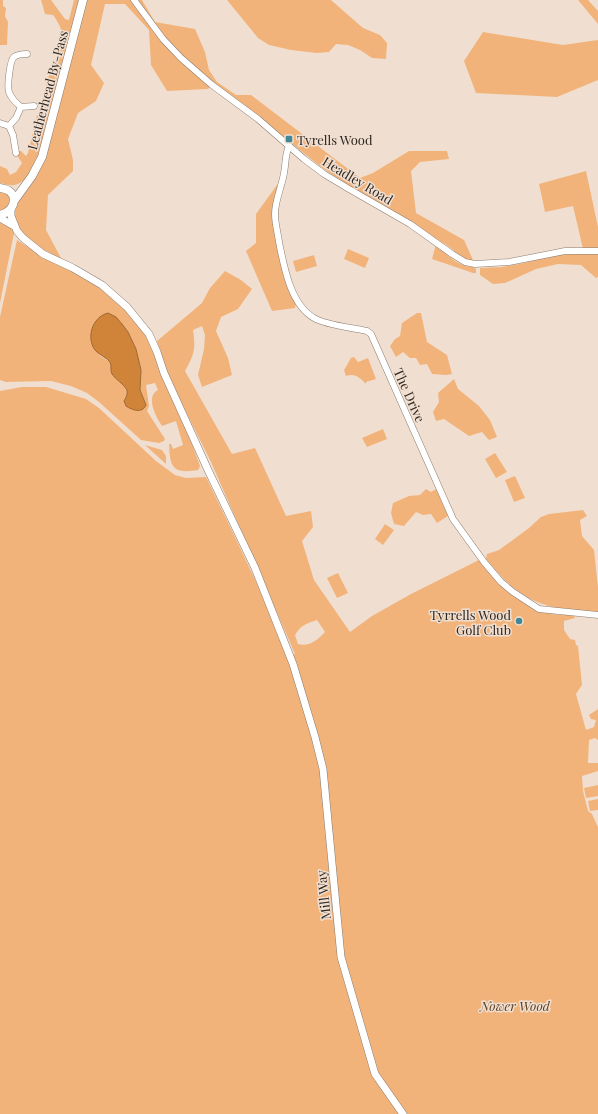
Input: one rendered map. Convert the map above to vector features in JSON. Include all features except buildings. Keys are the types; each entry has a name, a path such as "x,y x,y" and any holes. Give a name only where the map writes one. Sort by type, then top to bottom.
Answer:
{"highway":[{"name":"Leatherhead By-Pass","path":"11,209 14,201 37,168 42,157 83,0"},
{"path":"4,189 14,189 26,183"},
{"path":"4,189 12,192 14,201"},
{"path":"0,216 7,213 11,209"}],"main road":[{"path":"11,209 11,216 14,226"},
{"path":"0,216 14,226"},
{"name":"Mill Way","path":"14,226 23,238 43,254 91,278 116,296 137,317 149,334 164,373 189,429 255,568 293,664 323,768 341,957 375,1074 404,1114"}],"street":[{"name":"Headley Road","path":"134,0 163,39 181,58 212,85 258,119 304,159 324,174 410,224 465,262 475,264 509,262 565,251 598,251"},
{"path":"27,54 16,56 12,59 9,92 21,107 34,106"},
{"path":"9,126 16,118 21,107"},
{"path":"0,123 9,126 13,136 16,153"},
{"name":"The Drive","path":"289,146 286,151 285,168 275,215 283,262 289,285 297,300 314,318 367,331 371,334 454,519 484,562 501,582 513,592 539,609 598,615"}],"green space":[{"path":"0,0 3,0 3,6 6,8 5,16 8,22 7,45 0,45"},
{"path":"41,0 51,0 65,19 69,20 74,0 79,0 40,154 29,174 21,183 16,185 7,185 0,183 0,166 7,169 10,175 16,172 22,163 16,154 18,151 21,151 26,156 28,153 37,115 39,116 41,112 39,110 43,104 42,101 52,64 58,53 60,43 60,26 53,15 45,14"},
{"path":"86,0 131,0 150,26 144,10 138,0 142,0 155,22 195,29 205,52 209,70 217,82 236,95 251,95 360,178 373,173 409,151 447,151 449,159 420,162 411,171 416,213 464,240 473,260 466,260 448,246 355,190 321,167 259,117 213,83 208,89 167,91 151,65 149,30 125,4 105,4 91,65 104,83 96,101 78,113 68,139 73,160 73,171 48,195 46,230 62,260 36,245 25,236 13,215 19,200 36,175"},
{"path":"227,0 331,0 363,28 380,35 387,43 386,59 372,58 360,50 348,45 336,44 329,52 317,53 291,50 269,45 258,38"},
{"path":"578,0 588,0 598,11 598,24"},
{"path":"483,32 563,45 598,40 598,80 557,97 476,93 464,61"},
{"path":"586,171 598,227 598,277 596,278 581,265 558,264 536,269 505,283 493,284 480,275 480,268 502,267 558,255 584,253 573,206 545,212 539,184"},
{"path":"277,185 278,191 274,204 284,278 296,303 295,308 272,311 246,251 256,243 256,214"},
{"path":"0,191 6,192 12,198 7,209 0,211"},
{"path":"0,221 14,230 14,233 0,303"},
{"path":"17,240 37,253 101,287 144,330 188,433 200,466 198,470 178,470 174,468 172,464 170,459 169,444 171,444 173,449 183,445 176,421 162,426 157,418 152,402 154,393 158,390 155,383 146,385 149,406 147,411 165,439 159,443 141,440 99,402 87,393 71,386 51,381 6,382 0,380 0,317","holes":["116,317 128,332 136,349 141,370 140,390 146,405 129,408 124,402 128,391 112,373 110,362 99,355"]},
{"path":"436,244 448,256 457,262 476,269 476,273 432,259"},
{"path":"348,249 369,258 365,268 344,259"},
{"path":"314,255 317,266 296,272 293,261"},
{"name":"Nower Wood","path":"225,271 241,280 252,289 238,309 221,317 216,331 228,358 232,375 202,387 198,375 204,349 205,335 202,326 193,330 194,352 185,371 232,454 255,448 286,516 311,511 313,527 302,541 314,580 350,632 372,616 411,594 479,560 495,579 543,612 558,615 574,615 575,618 564,621 564,630 570,639 575,640 576,645 578,646 582,685 576,694 586,730 594,727 596,720 591,719 589,715 598,709 598,740 595,738 589,740 588,763 598,763 598,771 582,776 583,791 588,811 592,814 598,827 598,1114 0,1114 0,391 22,387 46,387 86,399 99,408 156,461 175,475 186,478 206,477 258,586 287,657 295,654 211,462 169,378 157,341 202,303 210,288","holes":["317,620 325,632 319,638 306,645 298,644 295,635 304,625"]},
{"path":"417,313 421,313 427,342 447,355 452,374 432,374 427,364 420,365 416,358 410,358 403,352 396,357 390,346 395,339 400,336 402,323"},
{"path":"354,357 358,362 368,358 376,379 366,382 366,384 355,376 346,376 344,370 351,358"},
{"path":"454,379 458,389 479,406 490,420 497,437 489,440 482,432 469,436 444,419 436,421 433,412 439,402 438,393"},
{"path":"383,429 387,439 367,447 362,438"},
{"path":"145,445 162,450 166,456 166,464"},
{"path":"495,453 507,472 496,478 485,459"},
{"path":"515,476 525,498 514,502 505,480"},
{"path":"426,489 431,492 436,489 448,516 437,523 431,514 423,515 416,512 404,526 394,524 391,513 393,503 409,496 420,495"},
{"path":"583,510 587,516 580,520 582,536 594,550 598,587 598,612 563,609 535,601 517,591 486,559 487,554 499,550 529,528 541,517 549,514"},
{"path":"385,524 394,530 383,545 375,539"},
{"path":"338,573 348,593 337,598 327,578"},
{"path":"598,785 598,796 586,798 584,788"},
{"path":"598,799 598,810 590,811 588,801"}],"shaded area":[{"path":"108,313 116,317 122,324 128,332 136,349 141,370 140,390 146,405 142,410 134,410 126,406 124,401 127,390 112,374 110,362 97,352 92,345 91,334 94,323 102,315"}],"place":[{"name":"Tyrells Wood","path":"289,139"},
{"name":"Tyrrells Wood Golf Club","path":"519,621"}]}
